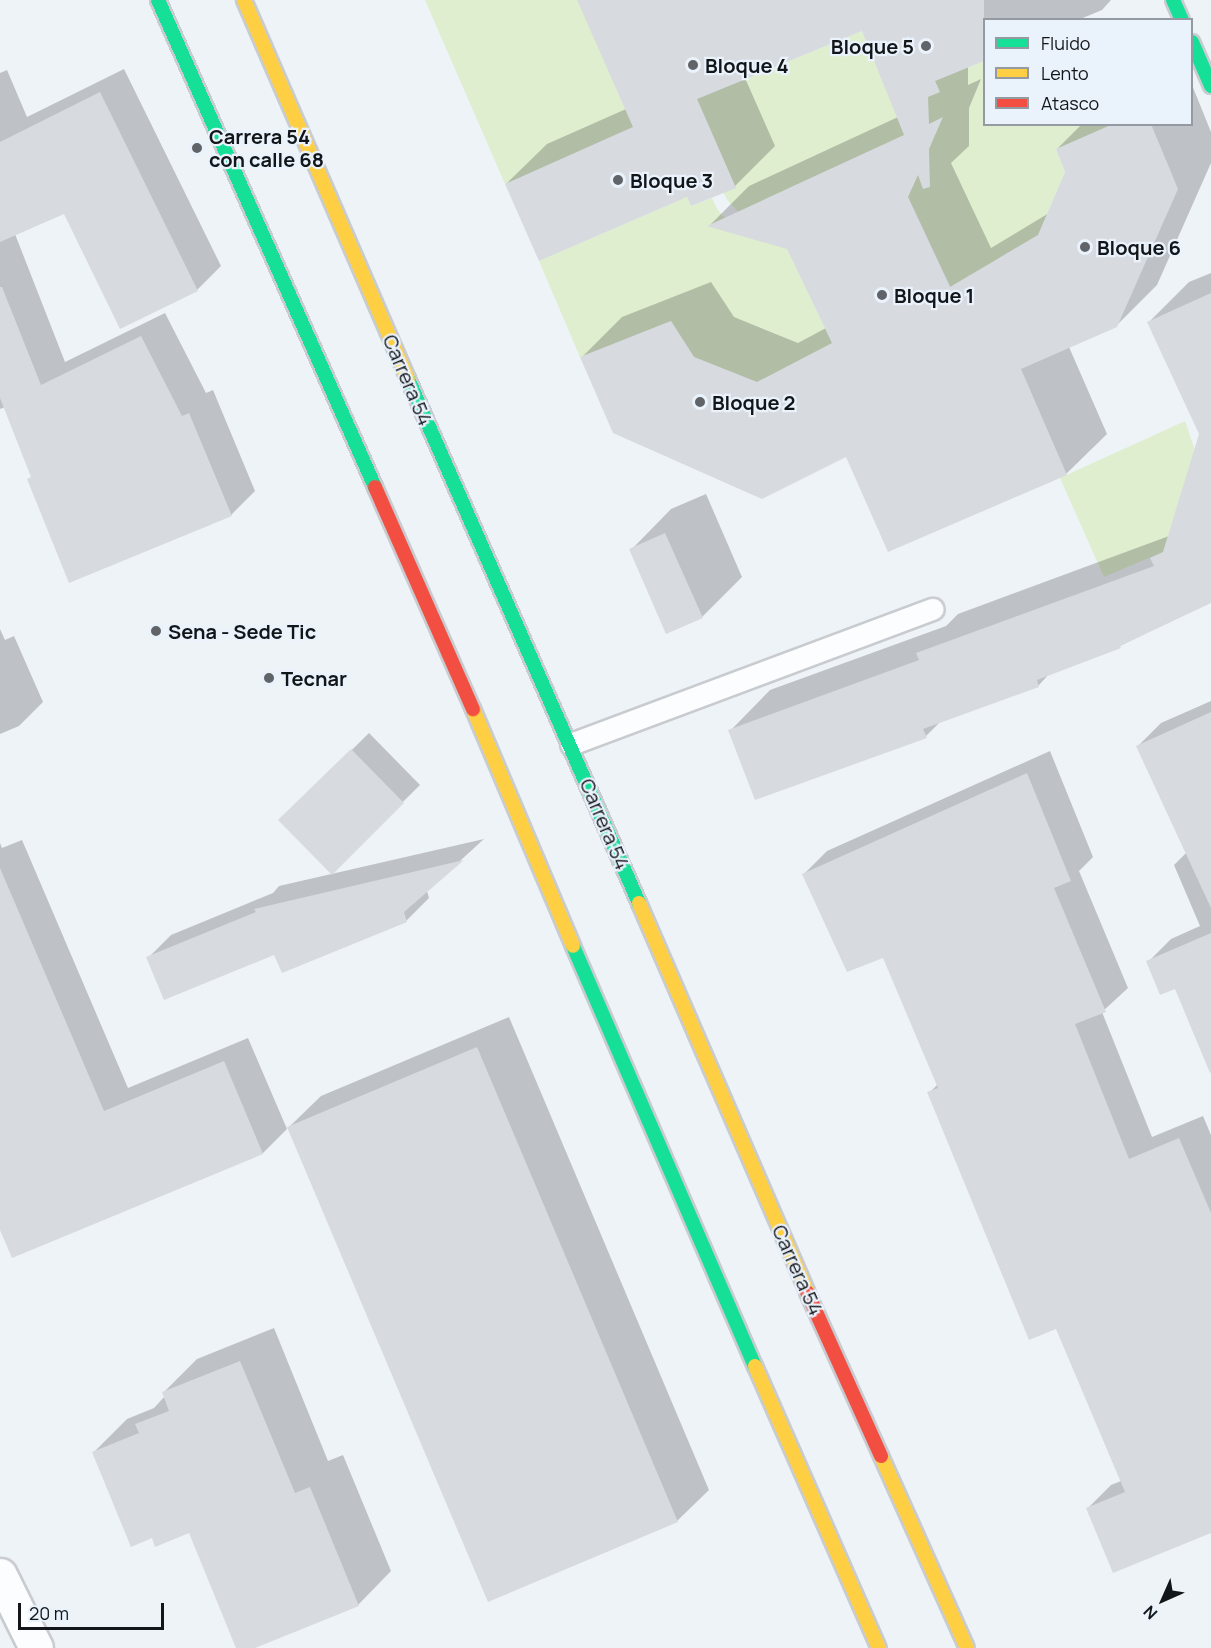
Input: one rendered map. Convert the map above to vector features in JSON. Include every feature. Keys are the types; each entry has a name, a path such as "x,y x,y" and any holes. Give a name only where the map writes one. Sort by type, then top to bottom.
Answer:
{"main road":[{"path":"158,0 451,657 606,1026 879,1648"},
{"name":"Carrera 54","path":"244,0 518,633 571,744 764,1193 967,1648"},
{"path":"1173,0 1181,18"},
{"path":"1193,46 1211,86"}],"street":[{"path":"0,1575 36,1648"}],"lane":[{"path":"571,744 933,609"}],"green space":[{"path":"425,0 596,0 581,7 633,127 505,184"},
{"path":"862,31 915,150 874,149 789,188 749,223 728,201 723,192 735,186 697,99"},
{"path":"983,61 983,126 1111,126 1056,149 1065,172 1038,235 997,259 980,349 903,186 917,177 929,149 929,122 923,99 940,92 935,81"},
{"path":"687,197 691,206 712,198 717,209 741,236 783,240 859,400 757,382 694,357 671,321 580,357 539,261"},
{"path":"1185,421 1195,450 1163,552 1104,577 1060,478"}],"building":[{"path":"577,0 984,0 983,61 935,81 940,92 928,97 929,124 943,117 929,149 930,187 923,189 918,175 908,197 950,287 1038,235 1065,172 1056,149 1108,126 1152,126 1178,189 1117,327 1021,369 1067,475 888,552 846,457 762,499 613,433 580,357 671,321 694,357 757,382 832,343 787,249 707,226 904,135 862,31 697,99 736,188 691,206 687,197 539,261 505,184 633,127"},
{"path":"100,92 198,291 120,329 64,214 0,242 0,142"},
{"path":"0,287 2,287 41,385 141,336 182,416 189,413 232,516 69,583 27,479 31,477 0,398"},
{"path":"1211,293 1211,603 1120,646 1121,648 1037,680 1039,687 923,729 927,738 755,800 728,730 919,660 916,653 1154,566 1150,558 1163,552 1199,434 1147,322"},
{"path":"665,533 703,618 666,634 629,549"},
{"path":"1211,712 1211,908 1136,746"},
{"path":"351,749 404,803 332,875 278,820"},
{"path":"1027,773 1071,881 1054,888 1106,1012 1075,1024 1129,1159 1179,1138 1211,1213 1211,1533 1113,1573 1086,1508 1125,1492 1056,1329 1029,1340 927,1092 938,1088 883,958 847,972 802,874"},
{"path":"464,860 404,912 407,922 282,973 274,955 164,1000 146,957 256,912 254,909"},
{"path":"0,868 104,1111 224,1061 263,1154 12,1258 0,1230"},
{"path":"1211,933 1210,1073 1175,989 1160,995 1146,961"},
{"path":"477,1047 678,1522 488,1602 287,1127"},
{"path":"240,1361 295,1493 310,1487 359,1606 255,1648 236,1648 189,1533 155,1547 152,1538 131,1547 92,1452 139,1433 135,1424 169,1411 162,1392"}],"traffic: fast":[{"path":"158,0 375,487"},
{"path":"1173,0 1181,18"},
{"path":"1193,44 1211,86"},
{"path":"408,379 639,903"},
{"path":"573,946 755,1366"}],"traffic: slow":[{"path":"244,0 408,379"},
{"path":"473,709 573,946"},
{"path":"639,903 807,1292"},
{"path":"755,1366 879,1648"},
{"path":"881,1456 967,1648"}],"traffic: jam":[{"path":"375,487 473,709"},
{"path":"807,1292 881,1456"}],"place":[{"name":"Bloque 5","path":"926,46"},
{"name":"Bloque 4","path":"693,65"},
{"name":"Carrera 54 con calle 68","path":"197,148"},
{"name":"Bloque 3","path":"618,180"},
{"name":"Bloque 6","path":"1085,247"},
{"name":"Bloque 1","path":"882,295"},
{"name":"Bloque 2","path":"700,402"},
{"name":"Sena - Sede Tic","path":"156,631"},
{"name":"Tecnar","path":"269,678"}]}
